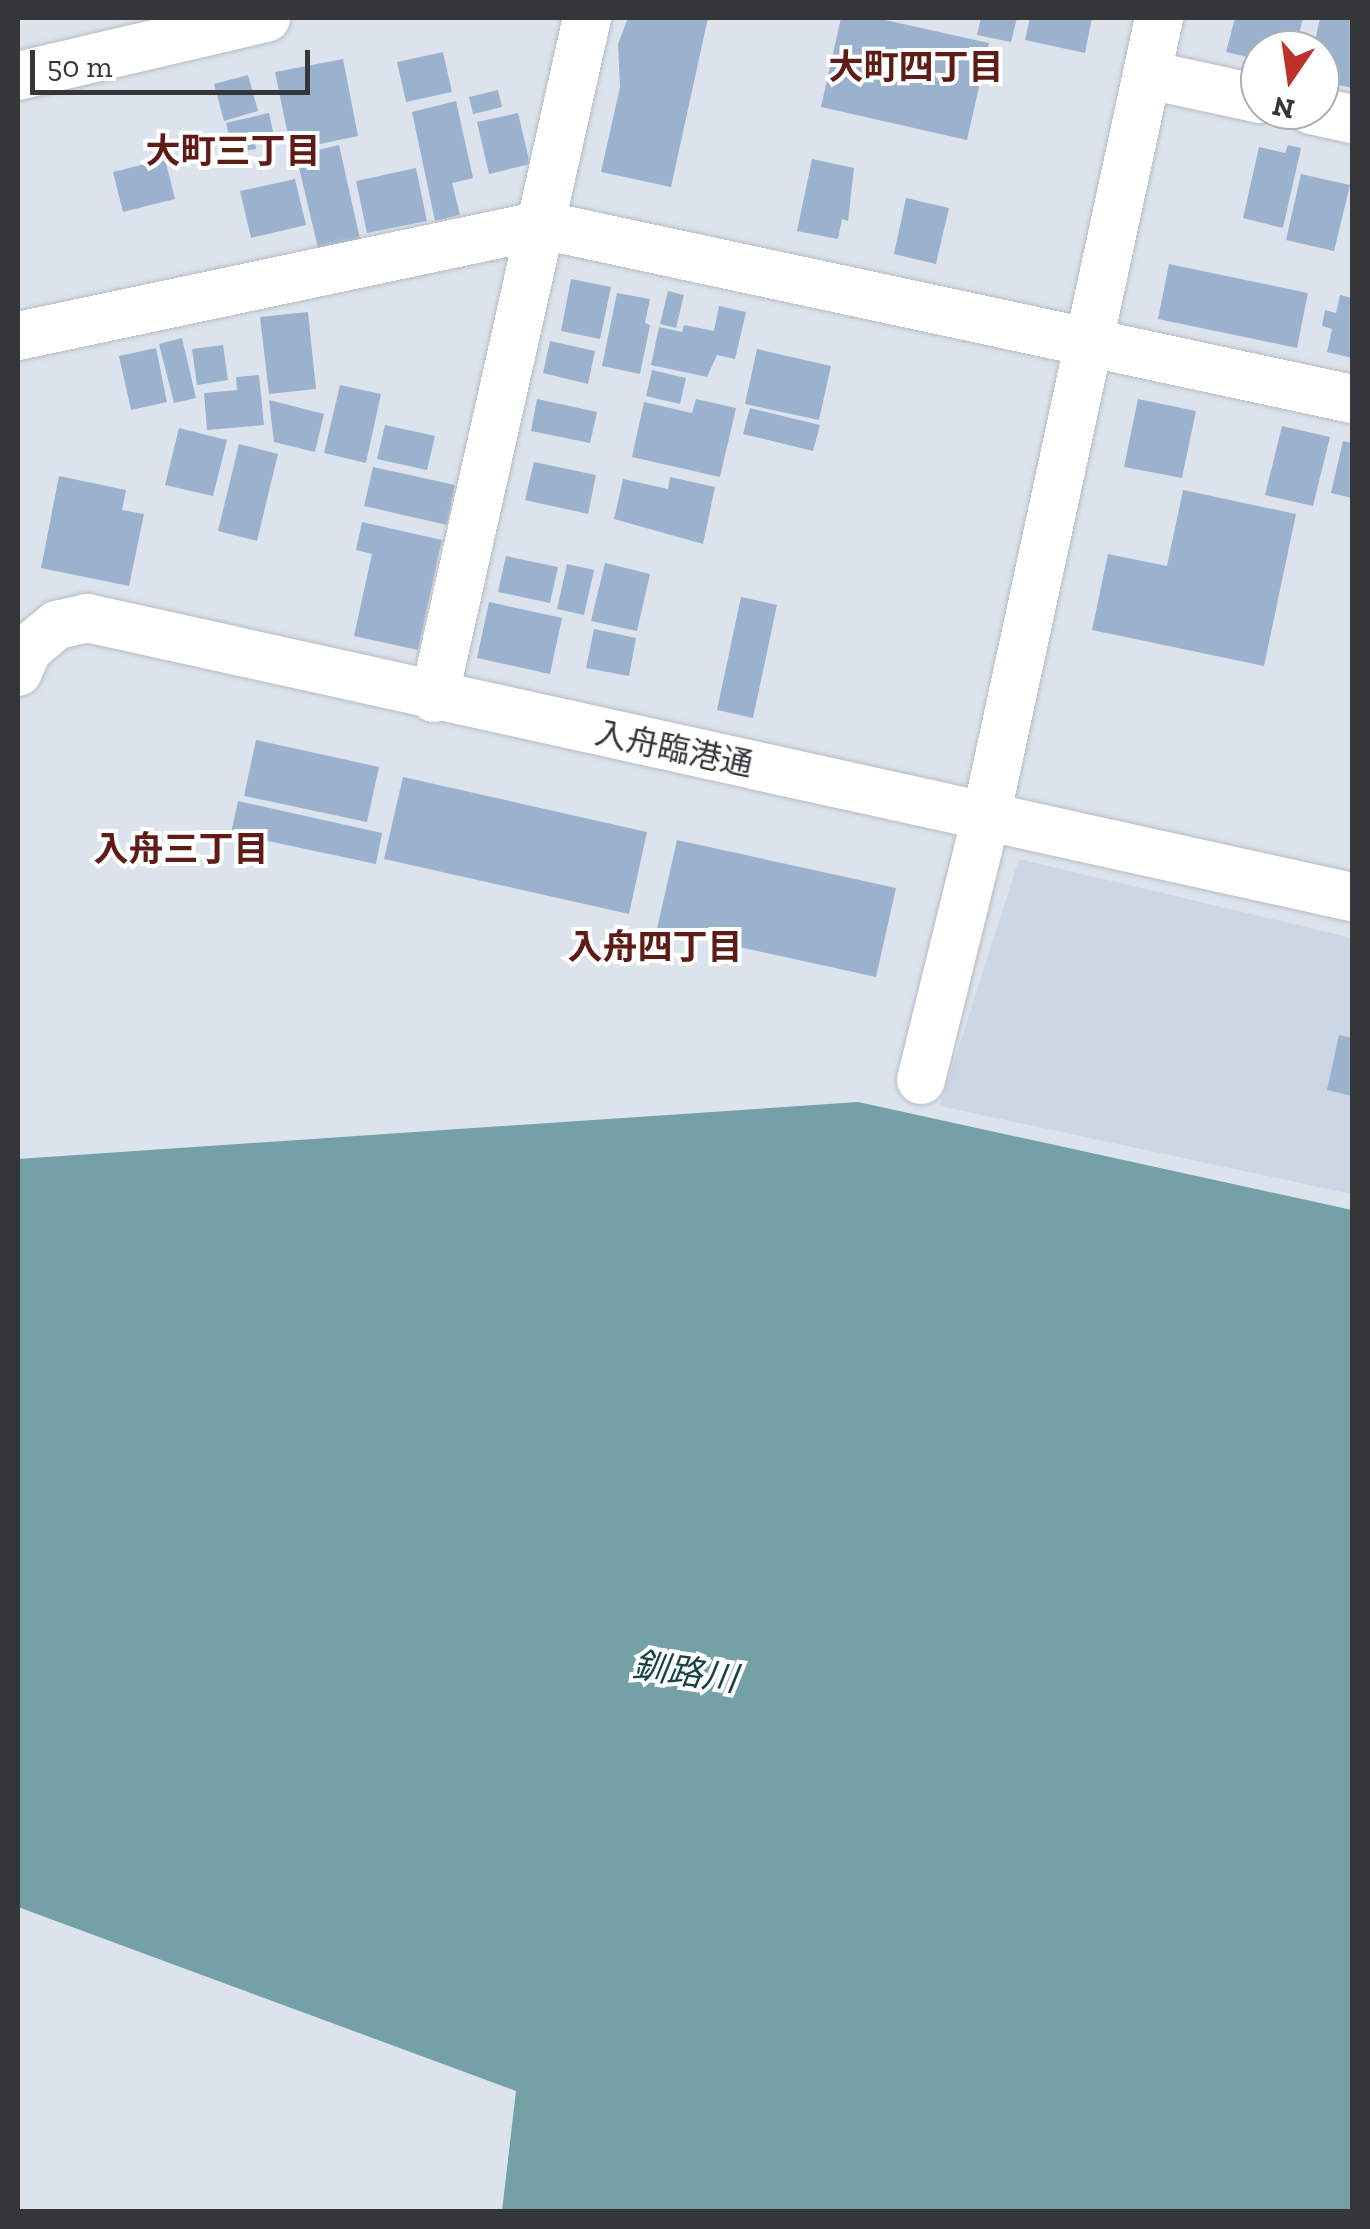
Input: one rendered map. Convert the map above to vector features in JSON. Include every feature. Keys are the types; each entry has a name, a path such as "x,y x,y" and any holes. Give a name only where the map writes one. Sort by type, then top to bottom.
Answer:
{"street":[{"path":"18,76 266,18"},
{"path":"434,698 587,18"},
{"path":"921,1080 986,817 1149,76 1158,18"},
{"path":"1149,76 1240,95"},
{"path":"18,336 542,225 1352,399"},
{"name":"入舟臨港通","path":"21,648 58,625 87,618 434,698 1352,897"}],"shaded area":[{"path":"1019,859 1352,938 1352,1194 940,1106"}],"water":[{"name":"釧路川","path":"858,1102 1352,1210 1352,2211 502,2211 516,2091 18,1907 18,1159"}],"building":[{"path":"628,18 708,18 671,187 601,172 620,87 618,44"},
{"path":"841,18 876,18 989,43 967,140 821,107"},
{"path":"981,18 1017,18 1011,42 977,35"},
{"path":"1030,18 1092,18 1085,53 1025,40"},
{"path":"1235,18 1303,18 1300,30 1240,30 1240,55 1226,52"},
{"path":"1320,18 1352,18 1352,88 1340,85 1340,30 1317,30"},
{"path":"443,52 452,92 406,102 397,62"},
{"path":"343,59 358,136 291,150 275,72"},
{"path":"248,75 258,111 224,121 214,84"},
{"path":"498,90 502,107 473,114 469,97"},
{"path":"456,101 473,178 452,183 460,215 435,221 412,112"},
{"path":"269,113 274,137 255,141 256,149 233,153 226,123"},
{"path":"518,113 530,164 489,174 477,122"},
{"path":"339,145 360,239 318,248 296,155"},
{"path":"1288,145 1301,148 1283,228 1243,218 1259,147 1285,153"},
{"path":"165,159 175,199 123,212 113,172"},
{"path":"812,159 854,168 848,221 842,219 838,239 797,231"},
{"path":"416,168 427,221 367,233 356,181"},
{"path":"1301,174 1350,185 1334,251 1286,240"},
{"path":"295,179 306,225 251,238 240,191"},
{"path":"906,198 949,208 936,264 894,254"},
{"path":"1169,264 1308,293 1297,348 1158,319"},
{"path":"571,279 611,287 600,339 561,331"},
{"path":"668,291 684,295 676,328 660,324"},
{"path":"617,293 650,299 645,323 650,325 640,374 602,366"},
{"path":"1340,295 1352,298 1352,358 1327,352 1332,329 1322,326 1325,310 1336,313"},
{"path":"719,306 746,312 735,359 717,355 707,377 651,365 659,327 682,332 684,325 714,331"},
{"path":"308,312 316,389 269,394 260,317"},
{"path":"182,338 196,398 174,403 159,344"},
{"path":"550,341 595,351 588,384 543,373"},
{"path":"223,345 228,380 197,385 192,349"},
{"path":"156,348 167,402 131,410 119,356"},
{"path":"757,349 831,366 819,420 745,404"},
{"path":"652,370 686,378 680,404 646,396"},
{"path":"259,375 264,425 207,430 204,393 237,390 236,377"},
{"path":"340,385 381,394 366,463 324,453"},
{"path":"537,399 597,412 590,443 531,431"},
{"path":"696,399 736,408 720,477 632,457 644,402 692,413"},
{"path":"1138,399 1196,411 1182,478 1124,467"},
{"path":"269,400 324,414 315,452 274,442"},
{"path":"750,408 820,425 813,451 743,434"},
{"path":"385,425 435,436 427,470 377,459"},
{"path":"1282,426 1330,437 1313,506 1265,495"},
{"path":"179,428 227,440 213,496 165,485"},
{"path":"1343,441 1352,443 1352,498 1331,493"},
{"path":"239,444 278,454 257,541 218,531"},
{"path":"534,462 596,475 588,514 525,500"},
{"path":"373,467 455,485 447,525 364,506"},
{"path":"59,476 126,490 122,510 144,514 129,586 41,568"},
{"path":"670,477 715,487 703,544 614,519 623,479 668,489"},
{"path":"1183,490 1296,514 1264,666 1092,630 1108,554 1167,566"},
{"path":"362,522 442,540 418,650 354,636 372,554 356,550"},
{"path":"506,556 558,567 550,603 498,592"},
{"path":"605,563 650,574 637,631 591,621"},
{"path":"567,564 594,570 584,615 557,609"},
{"path":"741,597 777,605 753,718 717,710"},
{"path":"489,602 562,618 550,674 477,658"},
{"path":"594,629 636,638 629,676 586,668"},
{"path":"256,740 379,767 367,822 244,796"},
{"path":"403,777 647,832 629,914 384,859"},
{"path":"238,801 382,833 376,864 231,833"},
{"path":"677,840 896,888 876,977 657,929"},
{"path":"1339,1035 1352,1038 1352,1096 1327,1090"}],"district":[{"name":"大町四丁目","path":"916,67"},
{"name":"大町三丁目","path":"233,151"},
{"name":"入舟三丁目","path":"181,849"},
{"name":"入舟四丁目","path":"655,947"}]}
